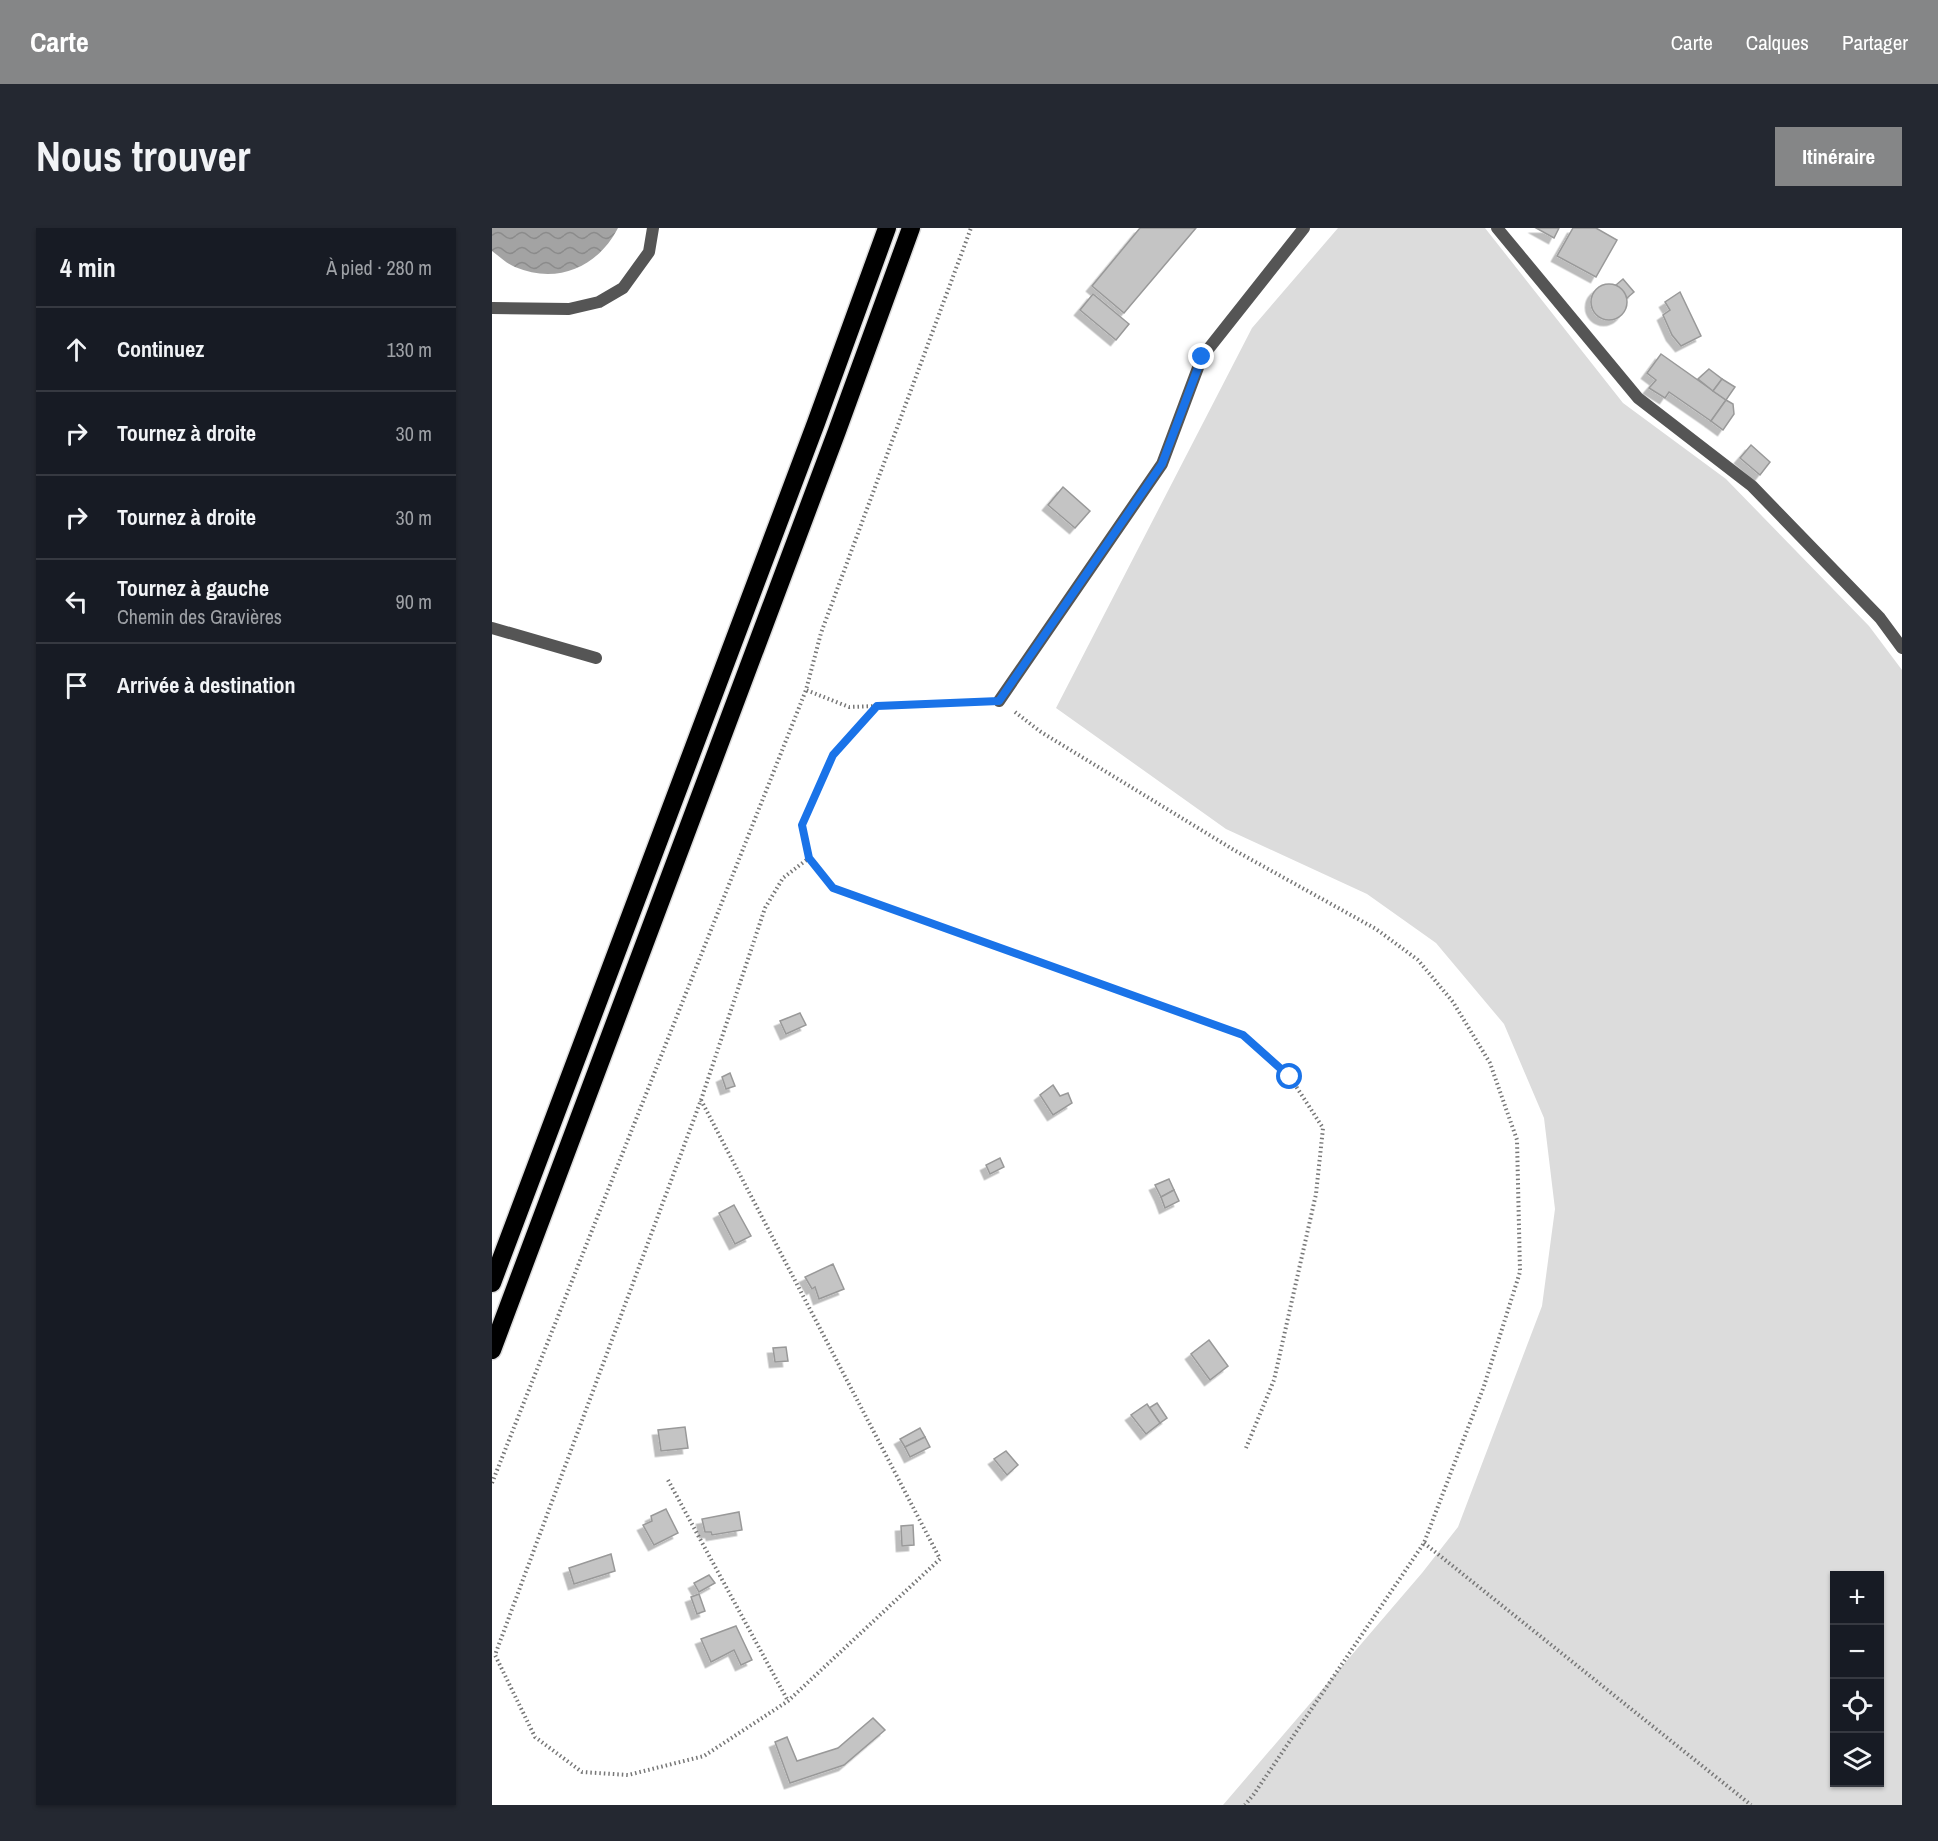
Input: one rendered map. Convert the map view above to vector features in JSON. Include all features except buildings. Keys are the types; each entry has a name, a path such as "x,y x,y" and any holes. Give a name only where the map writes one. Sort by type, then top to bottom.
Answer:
{"highway":[{"path":"492,1283 812,435 887,228"},
{"path":"492,1350 911,228"}],"street":[{"path":"492,308 568,309 599,302 623,288 649,252 653,228"},
{"path":"999,701 1162,464 1202,357 1304,228"},
{"path":"1497,228 1638,398 1752,486 1880,618 1902,648"},
{"path":"492,628 596,658"}],"path":[{"path":"492,1483 806,690 821,633 971,228"},
{"path":"806,690 849,708 999,701 1041,732 1213,837 1384,936 1418,960 1453,1002 1490,1063 1517,1140 1520,1272 1484,1386 1424,1544 1245,1805"},
{"path":"877,706 833,755 802,825 809,858 833,888 1243,1035 1290,1077 1323,1128 1316,1194 1274,1380 1246,1448"},
{"path":"701,1100 940,1559 788,1701 704,1756 628,1775 582,1772 535,1737 495,1655 701,1100 765,908 783,878 809,858"},
{"path":"668,1480 788,1701"},
{"path":"1424,1544 1751,1805"}],"shaded area":[{"path":"1338,228 1485,228 1623,403 1726,479 1869,626 1902,670 1902,1805 1223,1805 1422,1573 1458,1527 1542,1306 1555,1209 1544,1118 1504,1024 1436,943 1367,894 1226,829 1056,708 1252,328"}],"water":[{"path":"492,228 618,228 610,242 588,262 561,273 546,274 515,267 492,251"}],"route":[{"path":"1202,357 1162,464 999,701 877,706 833,755 802,825 809,858 833,888 1243,1035 1290,1077"}]}
